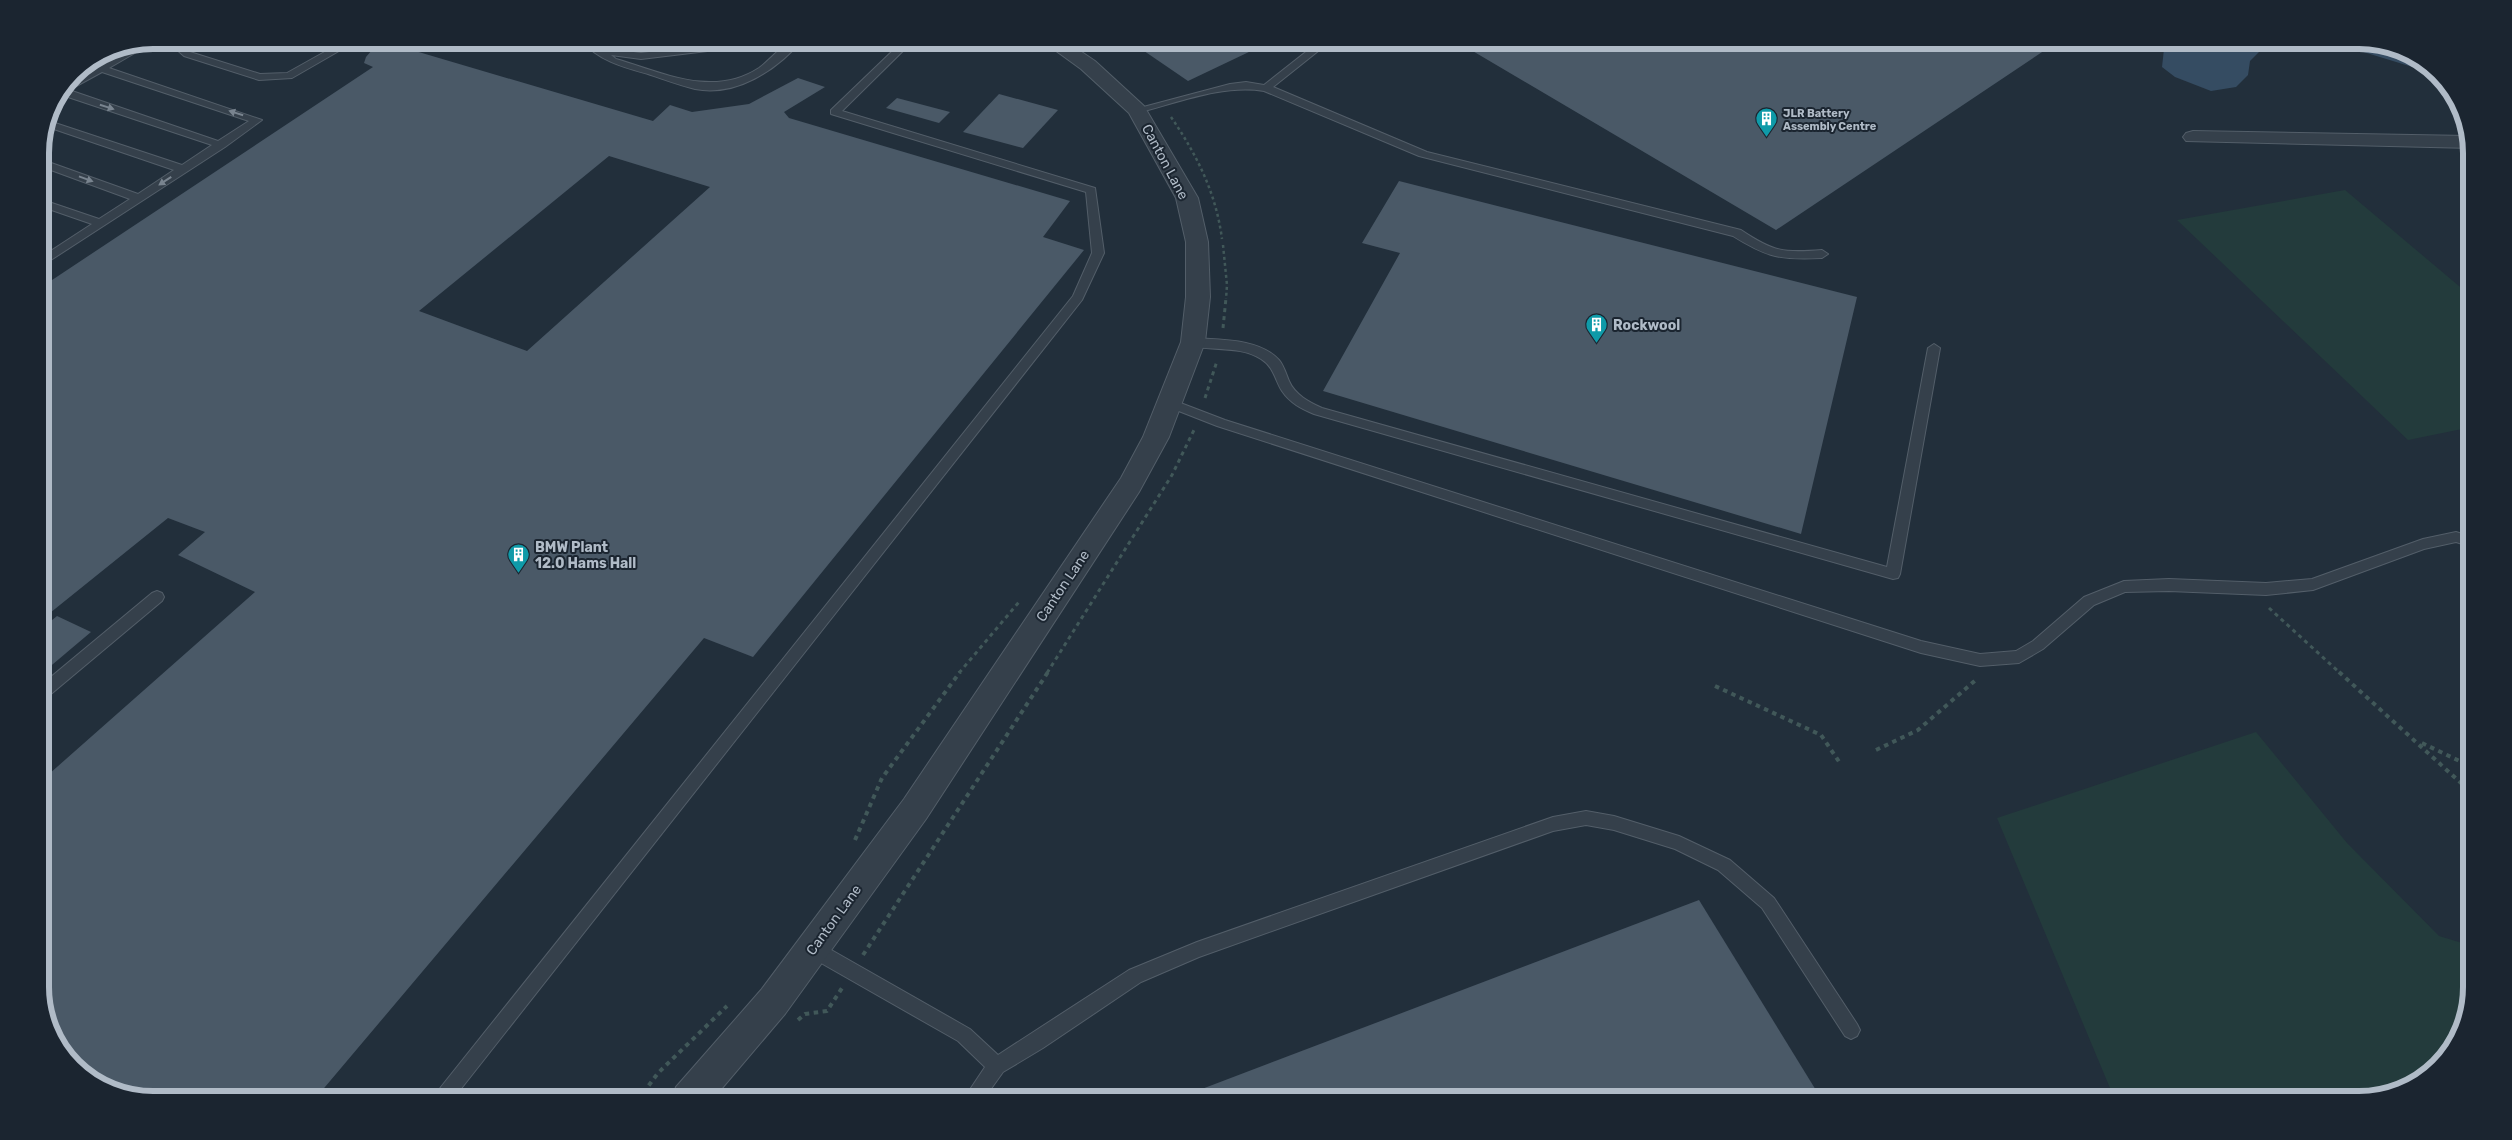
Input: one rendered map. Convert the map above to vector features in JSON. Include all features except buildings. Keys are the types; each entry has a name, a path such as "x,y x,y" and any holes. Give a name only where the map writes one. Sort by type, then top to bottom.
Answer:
{"street":[{"name":"Canton Lane","path":"697,1091 773,1002 916,808 1130,485 1156,437 1193,342 1198,298 1197,242 1187,198 1170,165 1137,110 1088,65 1047,49"},
{"path":"2193,138 2462,142"}],"lane":[{"path":"181,49 187,54 259,77 289,76 337,49"},
{"path":"599,50 641,56 699,49"},
{"path":"599,50 613,61 697,86 710,87 738,83 751,78 765,70 787,49"},
{"path":"455,1091 1078,297 1098,253 1091,190 834,112 900,49"},
{"path":"1266,88 1316,49"},
{"path":"77,82 130,51"},
{"path":"49,257 257,120 100,68"},
{"path":"1137,110 1230,87 1266,88 1423,154 1737,233 1759,247 1780,255 1822,254"},
{"path":"68,93 221,144"},
{"path":"52,125 183,169"},
{"path":"49,165 139,198"},
{"path":"49,205 100,223"},
{"path":"49,251 54,253"},
{"path":"1193,342 1235,346 1261,353 1275,364 1286,390 1300,402 1318,411 1893,574 1934,348"},
{"path":"1170,404 1221,423 1921,647 1980,660 2018,657 2038,645 2089,601 2124,587 2169,585 2266,589 2312,584 2424,544 2456,537 2463,539"},
{"path":"49,687 157,597"},
{"path":"979,1091 997,1066 1037,1042 1135,976 1197,950 1553,824 1586,818 1614,823 1679,844 1724,865 1768,902 1851,1030"},
{"path":"813,949 964,1035 997,1066"}],"path":[{"path":"852,847 882,778 960,670 1022,599"},
{"path":"2268,607 2417,741 2463,785"},
{"path":"1876,750 1918,730 1977,681 1980,660"},
{"path":"1715,686 1821,735 1840,763"},
{"path":"2417,741 2463,763"},
{"path":"645,1091 658,1073 734,999"}],"green space":[{"path":"2345,190 2463,289 2463,429 2408,440 2177,220"},
{"path":"2256,732 2347,843 2439,936 2463,943 2463,994 2460,1014 2455,1027 2442,1050 2433,1061 2417,1074 2393,1086 2379,1089 2359,1091 2111,1091 1997,818"}],"water":[{"path":"2164,49 2262,49 2250,61 2248,75 2236,87 2211,91 2175,77 2162,67"},
{"path":"2354,49 2393,54 2422,70"}],"place":[{"name":"JLR Battery Assembly Centre","path":"1767,138"},
{"name":"Rockwool","path":"1597,344"},
{"name":"BMW Plant 12.0 Hams Hall","path":"519,574"}]}
